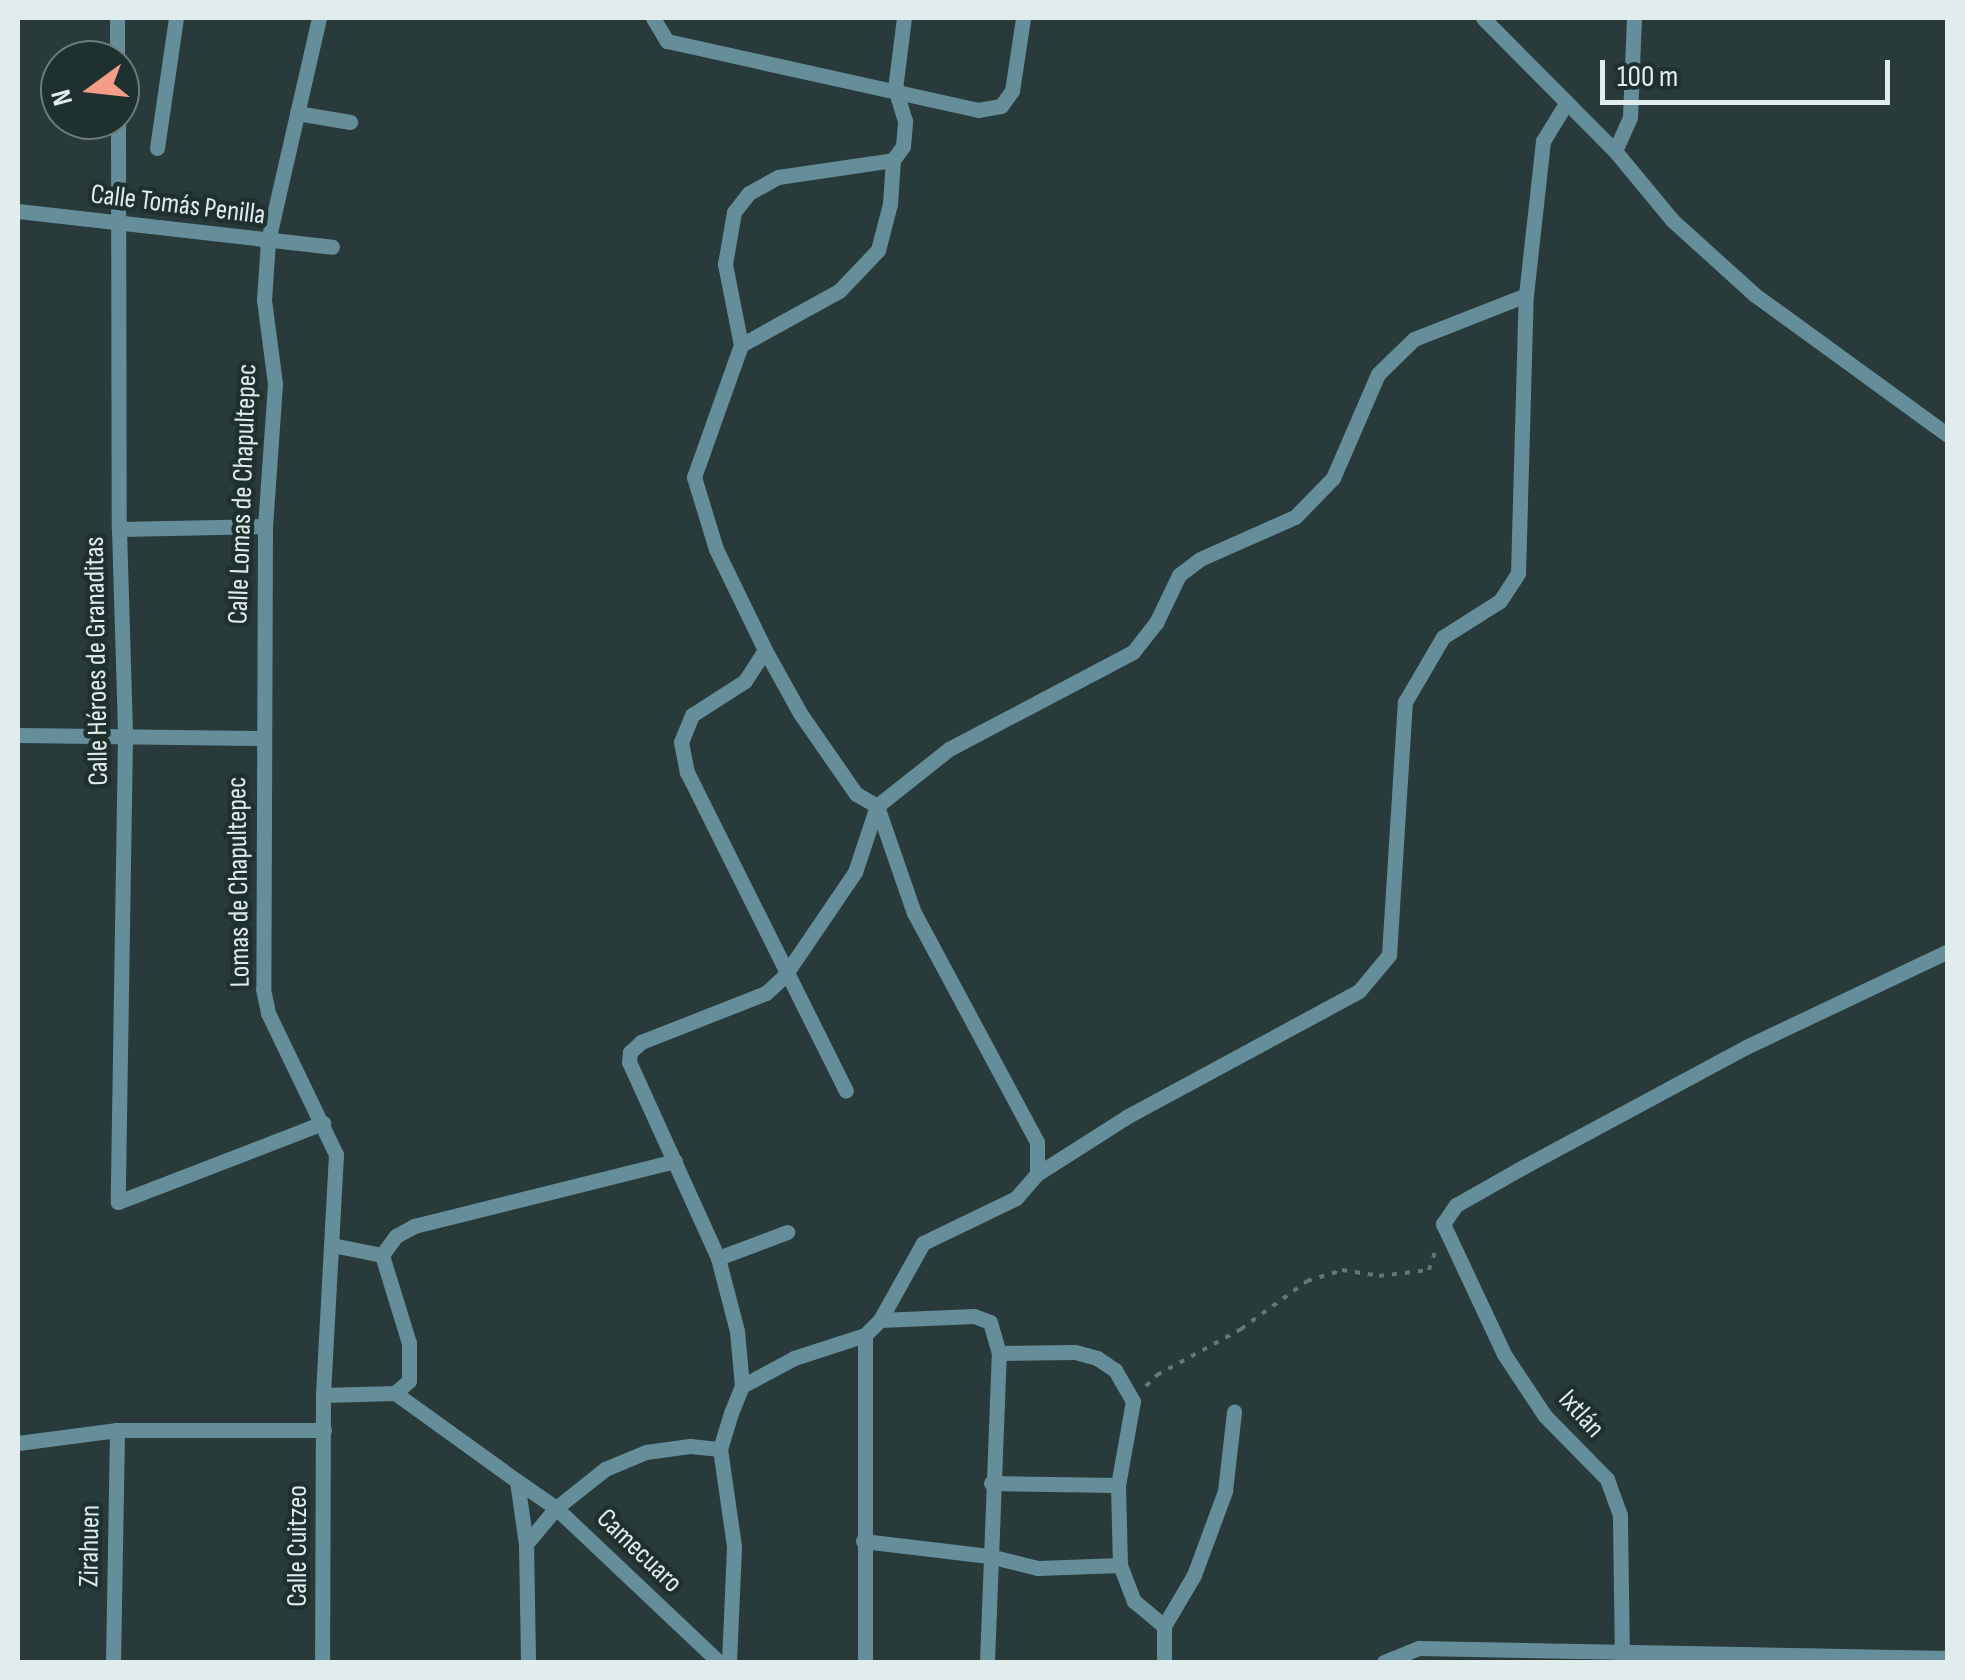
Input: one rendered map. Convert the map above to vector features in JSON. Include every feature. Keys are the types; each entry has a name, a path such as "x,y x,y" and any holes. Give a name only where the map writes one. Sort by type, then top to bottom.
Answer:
{"street":[{"path":"157,148 176,18"},
{"name":"Calle Lomas de Chapultepec","path":"262,738 266,526 275,384 264,300 268,241 319,18"},
{"path":"741,346 839,292 878,250 890,204 893,160 903,146 906,121 895,88 904,18"},
{"path":"654,22 667,41 895,88 978,110 1001,106 1012,91 1023,18"},
{"path":"1484,18 1501,25 1565,105 1615,152 1672,220 1755,296 1948,435"},
{"path":"1615,152 1630,117 1634,18"},
{"path":"742,1386 794,1358 865,1335 880,1320 923,1243 1016,1198 1037,1174 1128,1116 1358,991 1389,955 1405,702 1444,636 1500,600 1518,572 1526,295 1543,140 1565,105"},
{"path":"297,113 350,122"},
{"name":"Calle Héroes de Granaditas","path":"118,140 119,529 126,737 118,1202 324,1123"},
{"path":"893,160 778,177 749,193 734,212 725,264 741,346 694,477 716,548 765,650 800,713 856,794 876,806 914,913 1036,1142 1037,1174"},
{"name":"Calle Tomás Penilla","path":"18,211 332,247"},
{"path":"729,1662 734,1546 720,1449 742,1386 737,1331 718,1258 630,1062 630,1052 641,1042 766,993 785,974 855,872 876,806 949,749 1133,652 1156,623 1179,576 1200,558 1295,517 1333,478 1378,374 1414,340 1526,295"},
{"path":"119,529 266,526"},
{"path":"765,650 746,680 692,715 680,742 686,772 846,1091"},
{"path":"18,735 262,738"},
{"name":"Lomas de Chapultepec","path":"262,738 263,989 274,1026 336,1154 324,1430"},
{"path":"1444,1224 1456,1204 1542,1156 1746,1047 1948,951"},
{"path":"382,1254 396,1236 414,1226 675,1161"},
{"name":"Ixtlán","path":"1444,1224 1504,1354 1545,1416 1607,1479 1620,1515 1622,1656"},
{"path":"718,1258 787,1232"},
{"path":"332,1245 382,1254"},
{"path":"382,1254 411,1359 409,1380 395,1393"},
{"path":"880,1320 974,1316 990,1322 1000,1352 987,1662"},
{"path":"865,1335 865,1662"},
{"path":"1000,1352 1075,1352 1098,1358 1115,1370 1133,1401 1118,1485 1120,1565 1134,1600 1164,1626"},
{"path":"323,1395 395,1393 556,1508 606,1469 646,1452 690,1446 720,1449"},
{"path":"1164,1662 1164,1626 1194,1575 1225,1491 1234,1412"},
{"path":"18,1443 117,1430 324,1430"},
{"name":"Zirahuen","path":"112,1662 117,1430"},
{"name":"Calle Cuitzeo","path":"322,1662 324,1430"},
{"path":"517,1481 526,1544 528,1662"},
{"path":"992,1483 1118,1485"},
{"name":"Camecuaro","path":"526,1544 556,1508 718,1662"},
{"path":"864,1541 990,1556 1038,1568 1120,1565"},
{"path":"1384,1662 1419,1655 1948,1658"}],"path":[{"path":"1133,1401 1157,1374 1241,1328 1307,1280 1342,1270 1379,1276 1430,1270 1444,1224"}]}
